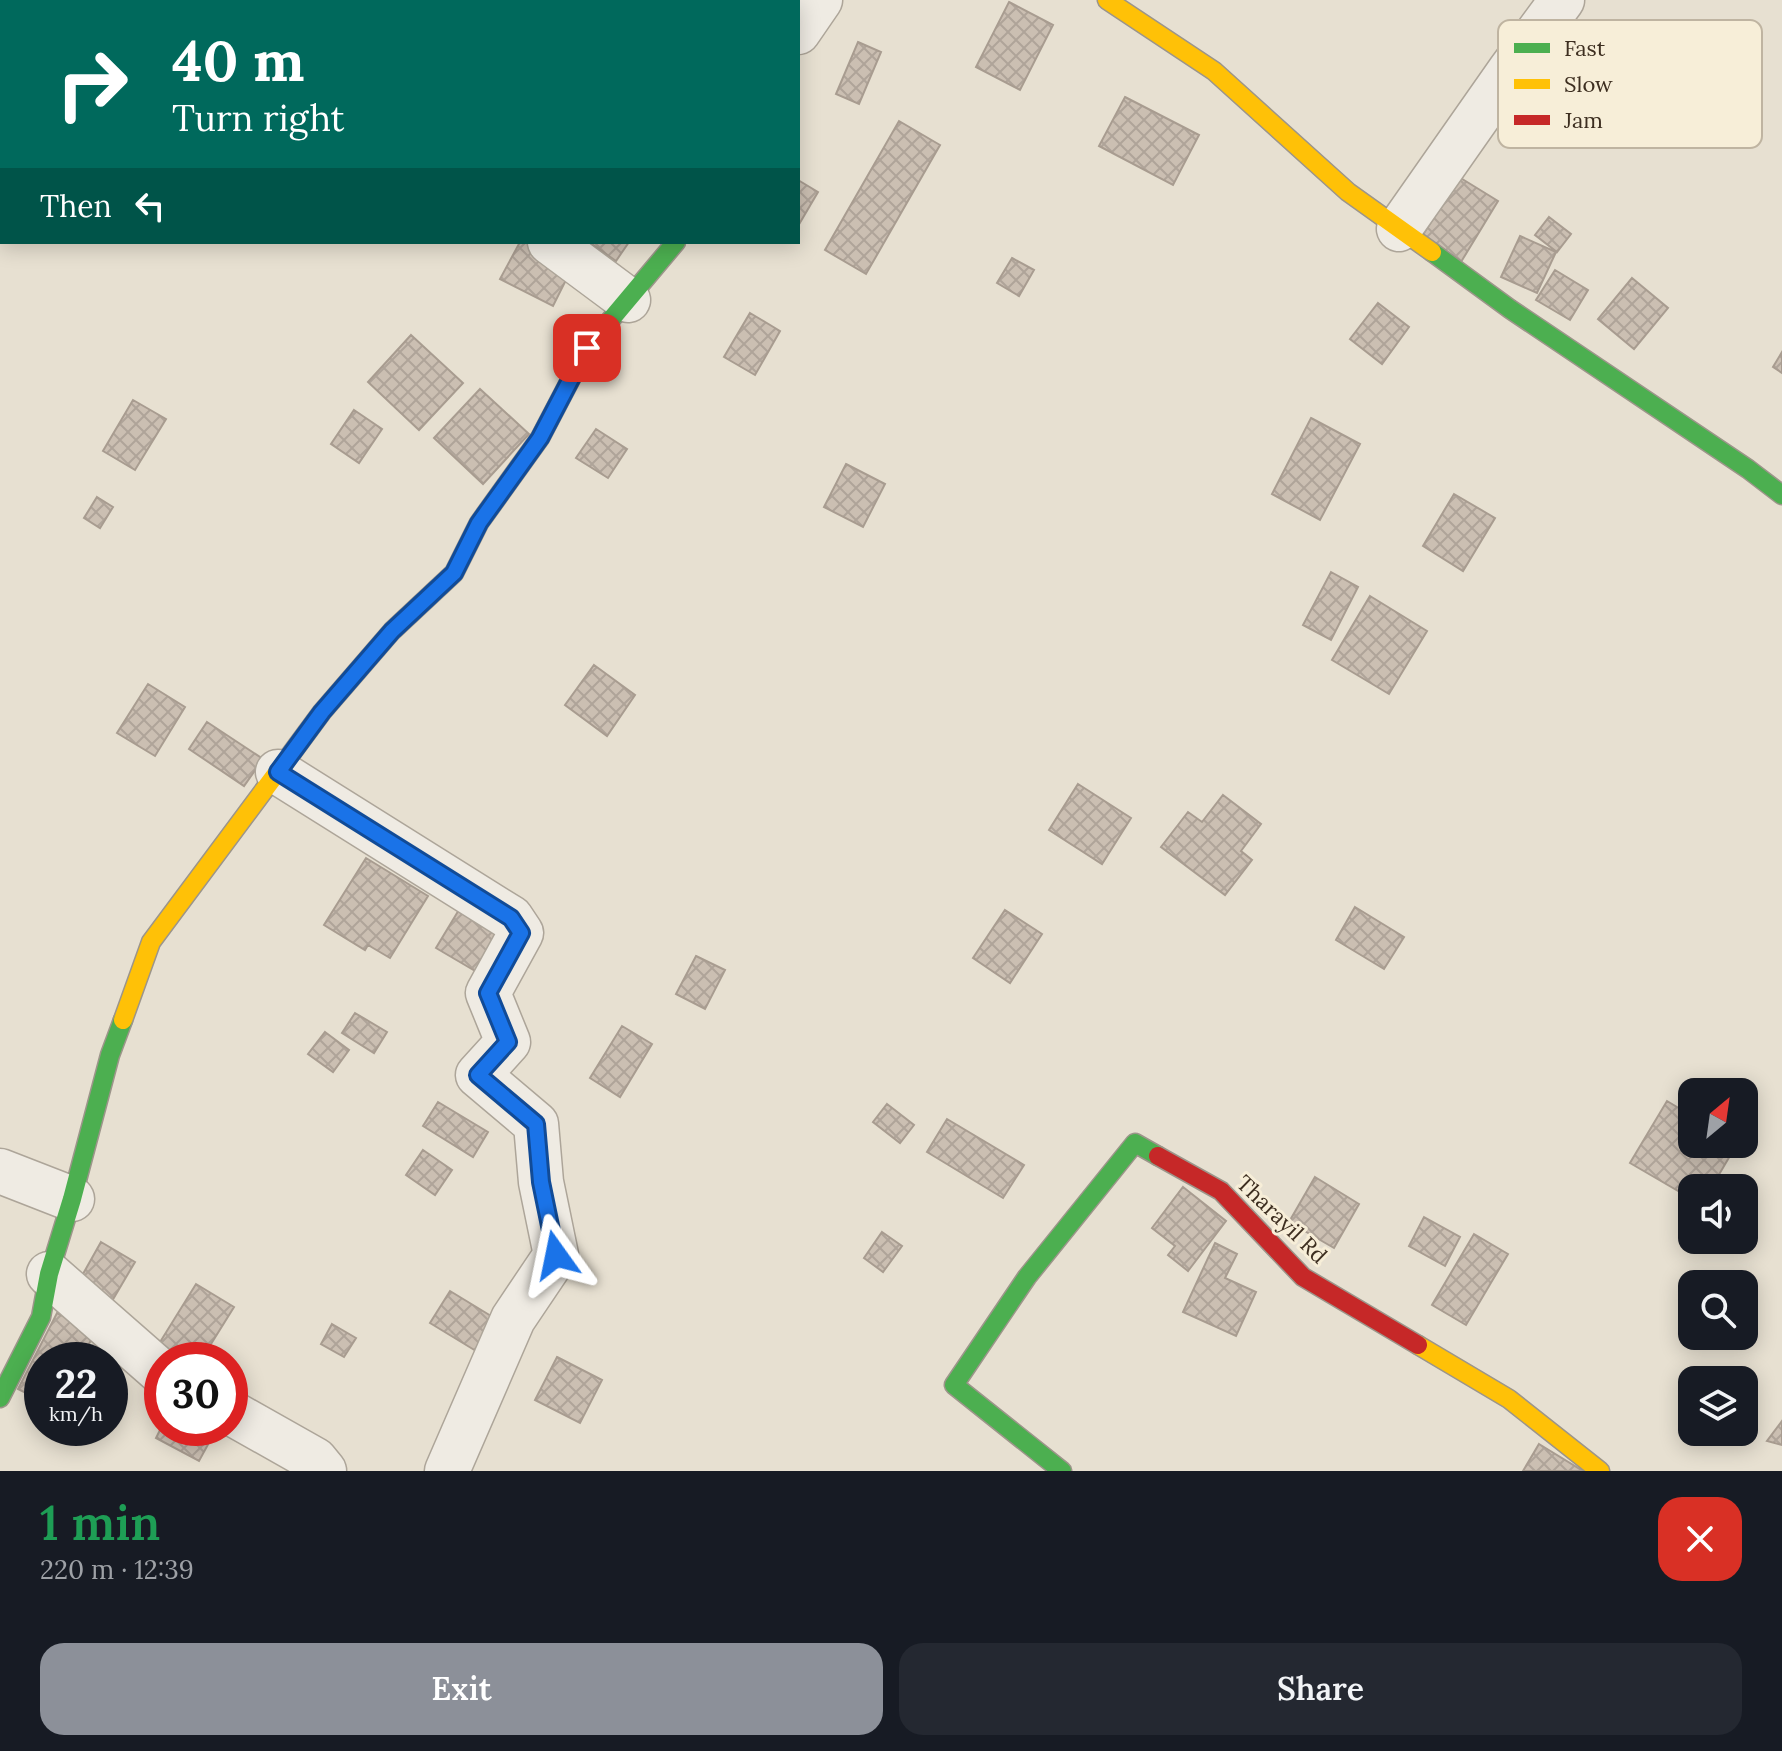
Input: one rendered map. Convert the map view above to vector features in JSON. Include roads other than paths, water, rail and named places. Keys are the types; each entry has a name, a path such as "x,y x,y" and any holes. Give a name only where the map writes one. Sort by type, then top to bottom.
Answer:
{"street":[{"path":"800,29 820,0"},
{"path":"1107,0 1214,71 1348,192 1510,309 1782,495"},
{"path":"1547,20 1562,0"},
{"path":"1399,229 1498,88"},
{"path":"553,244 628,300"},
{"path":"0,1398 41,1317 49,1274 110,1055 151,942 322,712 392,631 454,573 479,523 540,438 587,348 674,244"},
{"path":"278,772 511,918 521,933 488,993 508,1042 478,1075 536,1124 541,1182 556,1255 513,1319 447,1471"},
{"name":"Tharayil Rd","path":"1062,1471 954,1385 1027,1277 1135,1143 1221,1191 1303,1277 1509,1399 1600,1471"},
{"path":"0,1171 72,1199"},
{"path":"49,1274 144,1357"},
{"path":"248,1422 315,1460 324,1471"}]}
